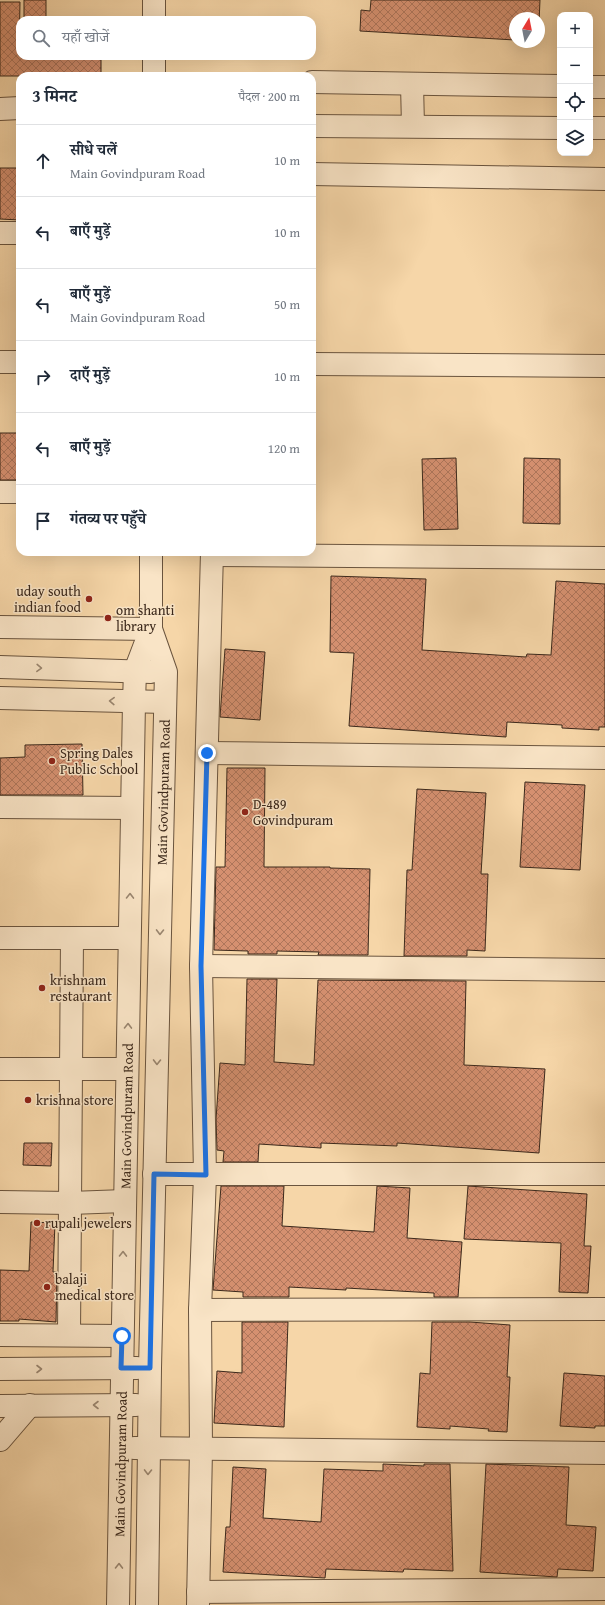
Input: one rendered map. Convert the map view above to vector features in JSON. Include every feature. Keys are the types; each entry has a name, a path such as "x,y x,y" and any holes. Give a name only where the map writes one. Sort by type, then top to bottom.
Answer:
{"street":[{"path":"154,0 154,16"},
{"path":"154,60 154,72"},
{"path":"316,82 557,86"},
{"path":"412,84 413,126"},
{"path":"593,87 605,87"},
{"path":"0,109 16,108"},
{"path":"316,126 557,128"},
{"path":"593,128 605,128"},
{"path":"316,174 605,179"},
{"path":"0,234 16,233"},
{"path":"0,362 16,362"},
{"path":"316,364 605,366"},
{"path":"0,492 16,492"},
{"path":"316,554 605,558"},
{"name":"Main Govindpuram Road","path":"147,1605 149,1405 166,672 151,630 151,556"},
{"path":"212,556 201,966 206,1175 200,1310 201,1449 198,1598 605,1589"},
{"path":"0,627 151,630"},
{"name":"Main Govindpuram Road","path":"118,1605 134,702 136,671 151,630"},
{"path":"0,667 166,672"},
{"path":"0,698 165,702"},
{"path":"207,753 605,758"},
{"path":"0,807 132,808"},
{"path":"0,938 129,938"},
{"path":"69,1335 72,938"},
{"path":"201,966 605,970"},
{"path":"0,1070 127,1069"},
{"path":"154,1174 605,1174"},
{"path":"0,1202 124,1201"},
{"path":"200,1310 605,1309"},
{"path":"0,1335 122,1336"},
{"path":"0,1369 150,1368"},
{"path":"0,1406 149,1405"},
{"path":"0,1440 30,1406"},
{"path":"120,1447 605,1453"}],"building":[{"path":"24,0 46,0 46,16 24,16"},
{"path":"371,0 540,0 539,12 509,12 509,40 360,31 361,10 370,11"},
{"path":"0,2 20,2 20,16 16,16 16,60 101,60 101,72 16,72 16,76 0,76"},
{"path":"0,168 16,168 16,220 0,219"},
{"path":"0,433 16,433 16,480 0,480"},
{"path":"456,458 458,529 424,530 422,459"},
{"path":"524,458 560,459 560,524 523,523"},
{"path":"331,576 426,579 422,650 526,657 527,654 551,655 556,581 605,584 605,727 599,727 599,730 562,728 562,725 507,722 506,737 349,726 354,653 330,652"},
{"path":"225,649 265,652 260,720 220,717"},
{"path":"82,744 83,795 0,795 0,758 25,757 25,745"},
{"path":"227,768 265,768 264,867 330,867 370,869 368,955 318,955 319,952 277,951 277,954 248,954 248,951 214,950 216,867 225,867"},
{"path":"525,782 585,785 580,870 520,867"},
{"path":"417,789 486,793 481,874 488,874 485,951 467,950 467,956 404,956 407,870 412,870"},
{"path":"247,979 277,979 274,1062 314,1065 318,980 466,981 464,1065 545,1069 539,1153 397,1143 397,1146 321,1143 321,1148 259,1144 258,1162 223,1162 224,1151 217,1150 216,1119 220,1063 245,1065"},
{"path":"24,1143 52,1143 51,1166 23,1165"},
{"path":"221,1186 284,1186 282,1226 374,1232 377,1186 410,1188 407,1238 462,1242 458,1297 434,1297 434,1293 346,1288 346,1290 289,1287 289,1297 243,1297 243,1292 213,1290"},
{"path":"468,1186 587,1194 584,1246 591,1246 588,1293 559,1292 561,1243 464,1239"},
{"path":"31,1222 55,1223 53,1272 57,1272 56,1322 19,1319 19,1321 0,1321 0,1270 29,1271"},
{"path":"242,1322 288,1322 284,1427 214,1423 217,1371 242,1373"},
{"path":"432,1322 470,1322 510,1325 507,1377 510,1377 507,1432 450,1426 450,1429 417,1427 420,1373 430,1374"},
{"path":"564,1373 605,1376 605,1426 595,1426 595,1428 560,1426"},
{"path":"383,1464 424,1466 424,1464 450,1464 453,1571 404,1569 403,1572 326,1569 325,1578 223,1572 226,1527 230,1527 233,1467 266,1469 263,1518 321,1522 324,1469 383,1471"},
{"path":"486,1464 569,1467 566,1525 596,1527 593,1571 558,1569 557,1577 480,1572"}],"place":[{"name":"uday south indian food","path":"89,599"},
{"name":"om shanti library","path":"108,618"},
{"name":"Spring Dales Public School","path":"52,761"},
{"name":"D-489 Govindpuram","path":"245,812"},
{"name":"krishnam restaurant","path":"42,988"},
{"name":"krishna store","path":"28,1100"},
{"name":"rupali jewelers","path":"37,1223"},
{"name":"balaji medical store","path":"47,1287"}],"route":[{"path":"122,1336 121,1368 150,1368 154,1174 206,1175 201,966 207,753"}]}
